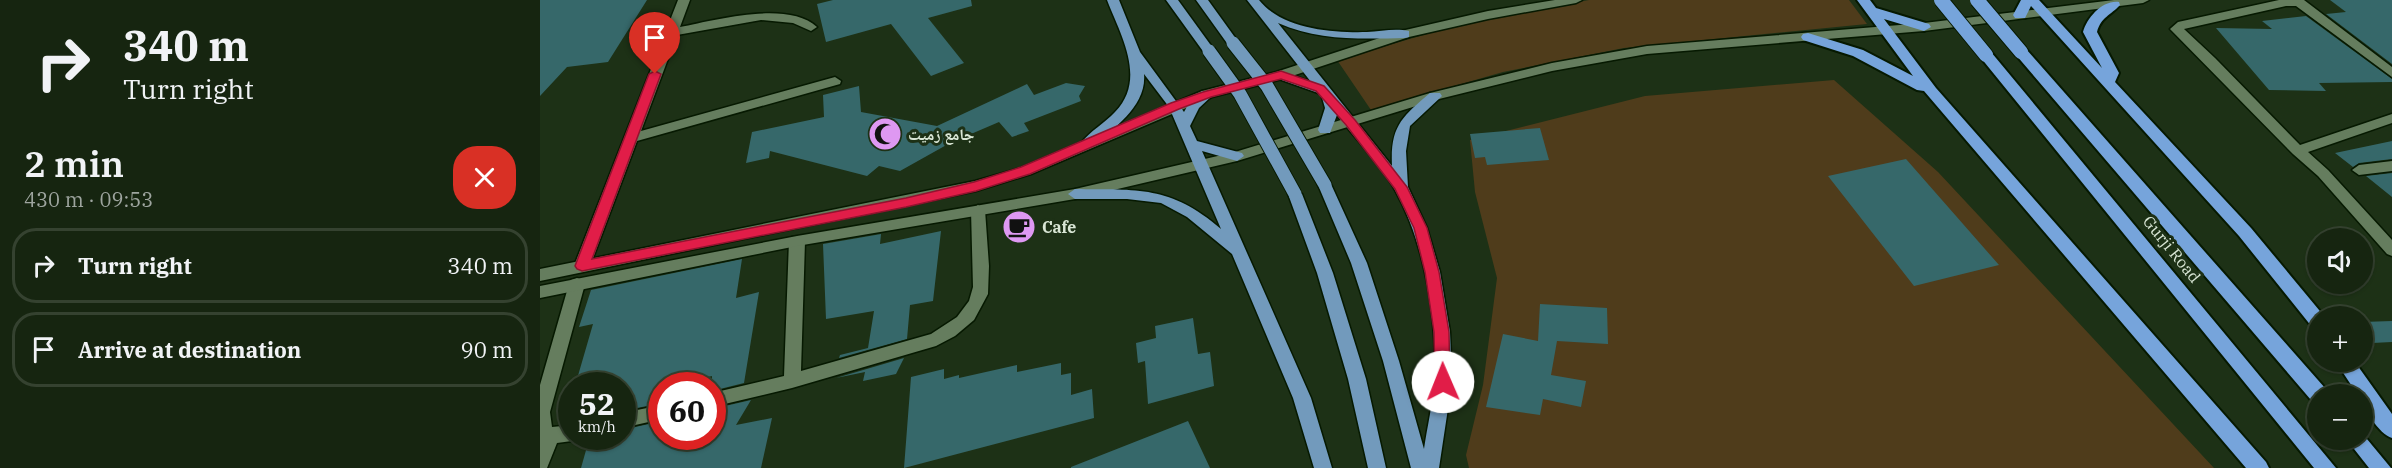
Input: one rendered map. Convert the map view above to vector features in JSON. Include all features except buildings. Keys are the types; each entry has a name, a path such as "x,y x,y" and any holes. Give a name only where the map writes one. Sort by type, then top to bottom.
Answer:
{"highway":[{"name":"Gurji Road","path":"1941,0 2326,468"},
{"name":"Gurji Road","path":"1977,0 2309,384"},
{"path":"2020,15 2027,0"},
{"path":"2032,0 2245,232 2307,308"},
{"path":"2108,82 2112,73 2090,32 2092,24 2102,12 2114,4"},
{"path":"1866,5 1924,27"},
{"path":"1866,5 1930,91 2259,468"},
{"path":"1808,37 1858,53 1930,91"},
{"path":"2352,372 2392,430"},
{"path":"2365,450 2381,468"}],"main road":[{"path":"582,266 684,0"},
{"path":"1088,143 1121,113 1132,99 1138,82 1134,53 1113,0"},
{"path":"1172,0 1240,94 1295,194 1325,273 1357,379 1377,468"},
{"path":"1202,0 1267,86 1325,185 1362,274 1391,361 1420,468"},
{"path":"540,274 906,202 976,186 1026,171 1207,94 1281,75 1405,34 1488,15 1576,0"},
{"path":"540,292 797,241 1075,194 1237,156 1435,96 1552,67 1647,50 1924,27 2143,0"},
{"path":"2392,73 2299,2 2286,2 2182,25 2176,29 2323,173 2392,250"},
{"path":"1256,5 1286,24 1322,35 1405,34"},
{"path":"1256,5 1401,187 1420,228 1432,272 1442,332 1443,382 1430,468"},
{"path":"672,32 777,16 802,22 811,27"},
{"path":"1134,53 1175,106 1302,398 1323,468"},
{"path":"1281,75 1326,93 1332,108 1324,130"},
{"path":"631,138 835,81"},
{"path":"1183,127 1194,106 1207,94"},
{"path":"1401,187 1399,139 1402,128 1407,119 1435,96"},
{"path":"2298,151 2385,121 2392,131"},
{"path":"1191,144 1237,156"},
{"path":"2360,170 2392,166"},
{"path":"1075,194 1143,195 1175,203 1202,221 1239,253"},
{"path":"726,397 792,381 950,333 971,312 981,293 978,210"},
{"path":"792,381 797,241"},
{"path":"558,435 551,436 544,431 541,412 576,284"},
{"path":"540,463 551,436"}],"shaded area":[{"path":"1589,0 1849,0 1867,24 1624,48 1503,72 1371,110 1337,60 1458,25"},
{"path":"1834,80 1938,172 2214,468 1469,468 1466,455 1483,385 1497,278 1475,192 1470,140 1645,96"}],"place":[{"name":"جامع زميت","path":"885,134"},
{"name":"Cafe","path":"1019,227"}],"route":[{"path":"655,74 582,266 976,186 1026,171 1207,94 1281,75 1320,88 1401,187 1420,228 1432,272 1442,332 1443,382"}]}
